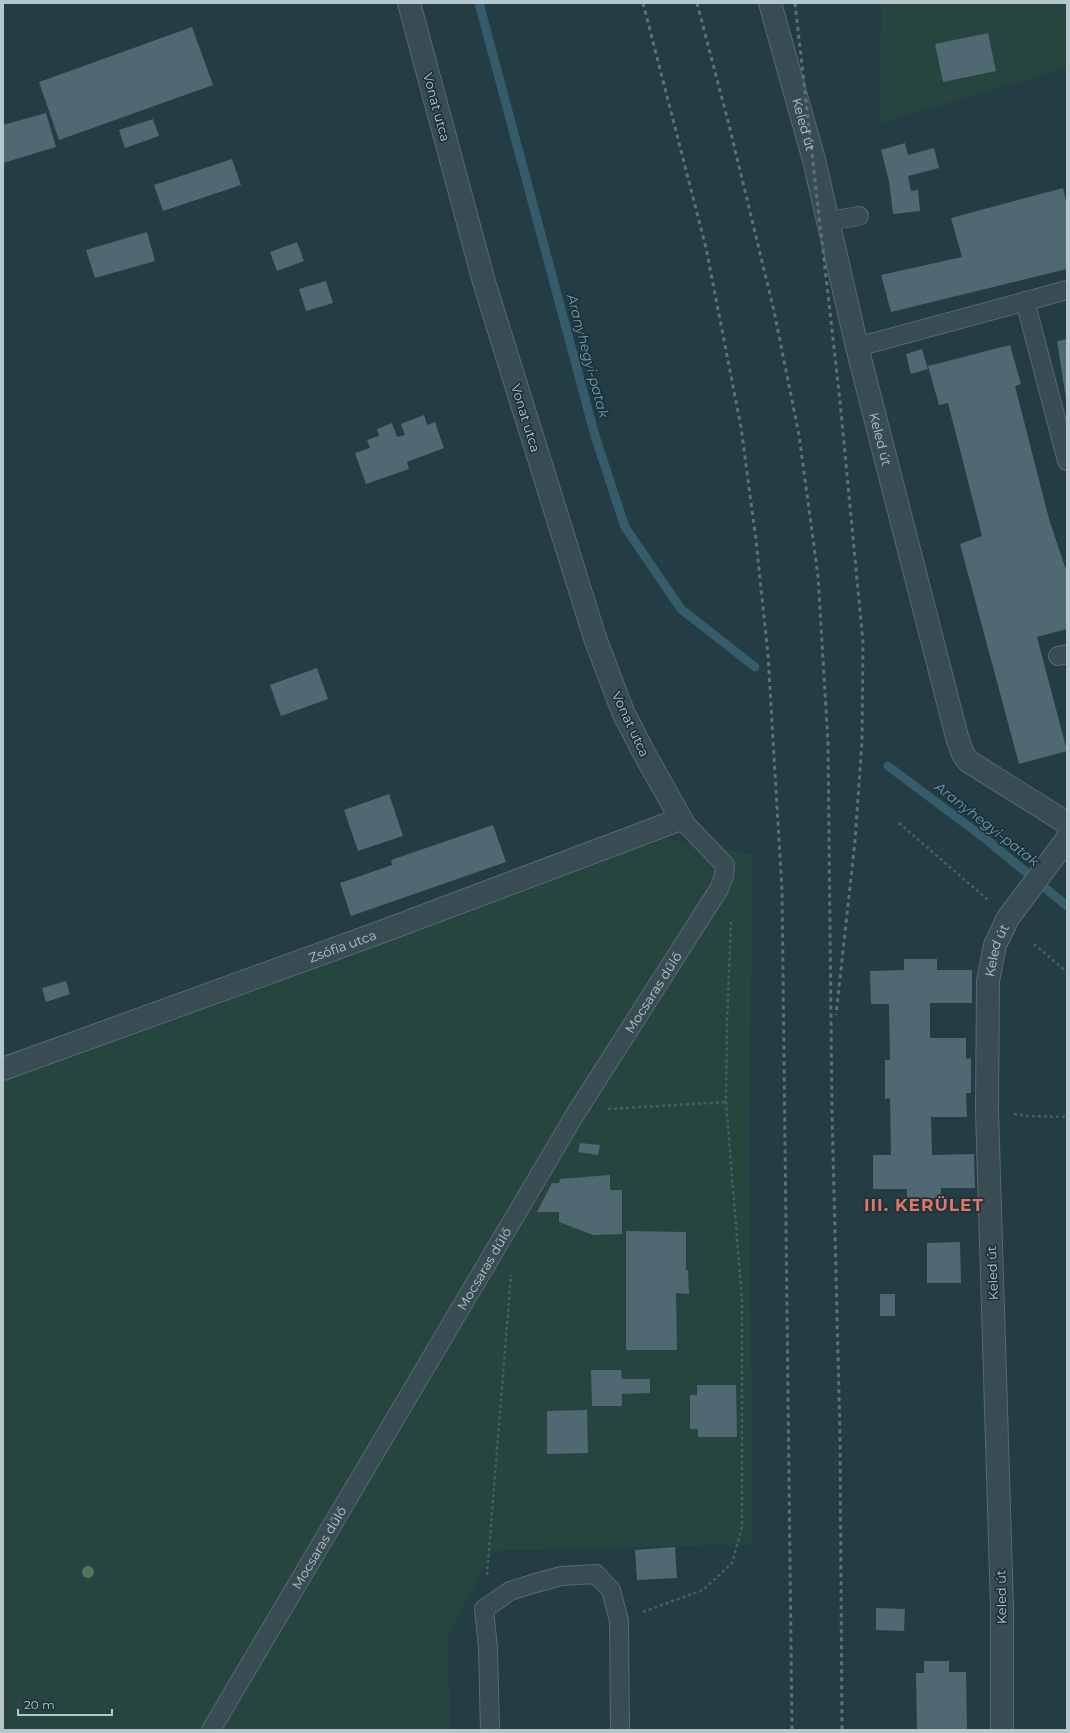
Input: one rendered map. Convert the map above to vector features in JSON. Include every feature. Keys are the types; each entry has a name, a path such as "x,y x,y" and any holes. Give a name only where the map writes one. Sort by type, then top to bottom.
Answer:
{"street":[{"name":"Vonat utca","path":"409,3 484,282 595,638 623,712 681,819"},
{"name":"Keled út","path":"770,3 814,160 857,347 950,714 963,754 968,761 1067,823"},
{"name":"Zsófia utca","path":"3,1069 381,932 681,819"},
{"name":"Keled út","path":"1002,1730 1002,1608 987,1110 988,974 995,945 1009,915 1067,839"}],"lane":[{"path":"828,221 859,216"},
{"path":"857,347 1067,290"},
{"path":"1025,301 1067,461"},
{"name":"Mocsaras dűlő","path":"210,1730 576,1113 719,889 724,876 725,865 681,819"},
{"path":"490,1730 488,1648 484,1609 510,1591 532,1584 562,1576 596,1574 611,1590 619,1621 620,1730"}],"path":[{"path":"899,823 1009,915"},
{"path":"619,1621 703,1590 732,1563 742,1527 742,1300 726,1102 731,914"},
{"path":"1034,944 1067,972"},
{"path":"576,1113 625,1107 726,1102"},
{"path":"987,1110 1028,1116 1067,1117"},
{"path":"484,1609 512,1268"}],"green space":[{"path":"881,3 1067,3 1067,68 880,123"},
{"path":"644,834 753,855 749,1140 753,1544 492,1551 448,1637 450,1730 3,1730 3,1055 352,939"}],"building":[{"path":"192,27 213,85 59,140 39,82"},
{"path":"988,33 996,71 943,82 935,44"},
{"path":"46,113 56,147 3,163 3,125"},
{"path":"153,119 159,136 125,148 119,130"},
{"path":"905,143 908,155 934,148 939,168 908,176 911,191 918,190 920,211 893,214 889,181 881,150"},
{"path":"232,159 241,185 163,211 154,185"},
{"path":"1063,188 1067,205 1067,269 891,312 881,275 962,257 951,218"},
{"path":"147,232 155,261 95,278 86,250"},
{"path":"297,242 304,261 277,271 270,252"},
{"path":"326,281 333,303 306,311 299,289"},
{"path":"1067,339 1067,399 1066,399 1057,341"},
{"path":"1010,345 1021,384 1015,386 1049,519 1067,573 1067,629 1037,637 1067,751 1019,764 960,544 982,536 948,403 939,405 928,366"},
{"path":"922,349 928,369 911,374 906,354"},
{"path":"424,415 427,425 435,422 444,448 407,462 409,469 366,484 355,453 370,448 367,440 379,436 377,429 392,423 397,437 405,435 401,424"},
{"path":"317,668 328,699 281,716 270,685"},
{"path":"389,794 403,836 358,851 344,810"},
{"path":"493,825 506,862 351,916 340,883 392,865 391,860"},
{"path":"904,959 937,959 937,970 972,970 972,1003 930,1003 930,1038 966,1038 966,1059 971,1058 971,1093 966,1093 967,1117 931,1117 932,1155 974,1154 975,1188 941,1188 941,1198 907,1199 907,1189 873,1189 873,1155 891,1155 890,1098 885,1099 885,1060 890,1060 889,1004 871,1004 870,971 904,970"},
{"path":"66,981 70,994 46,1002 42,988"},
{"path":"580,1143 600,1145 598,1155 578,1152"},
{"path":"610,1175 610,1190 622,1190 622,1234 593,1235 559,1222 559,1212 537,1212 552,1183 559,1183 560,1179"},
{"path":"626,1231 686,1232 686,1270 688,1270 689,1294 676,1293 677,1350 626,1350"},
{"path":"960,1242 961,1283 927,1283 927,1243"},
{"path":"880,1294 895,1294 895,1316 880,1316"},
{"path":"591,1370 621,1370 622,1379 650,1379 650,1393 622,1394 622,1406 592,1406"},
{"path":"697,1385 736,1385 737,1437 698,1437 698,1429 690,1429 690,1395 697,1395"},
{"path":"587,1410 588,1453 547,1454 547,1411"},
{"path":"675,1547 677,1578 637,1580 635,1550"},
{"path":"876,1608 905,1609 904,1631 876,1630"},
{"path":"924,1661 949,1661 949,1672 966,1672 967,1730 917,1730 916,1673 924,1673"}],"waterway":[{"name":"Aranyhegyi-patak","path":"479,3 595,436 625,527 681,609 755,667"},
{"name":"Aranyhegyi-patak","path":"888,766 987,840 1067,906"}],"railway":[{"path":"643,3 706,248 741,427 756,540 768,655 782,890 792,1730"},
{"path":"697,3 729,125 774,311 799,435 818,576 828,743 832,1111 840,1436 842,1730"},
{"path":"795,3 840,401 863,642 862,741 855,841 836,1015"}],"district":[{"name":"III. KERÜLET","path":"924,1205"}]}
